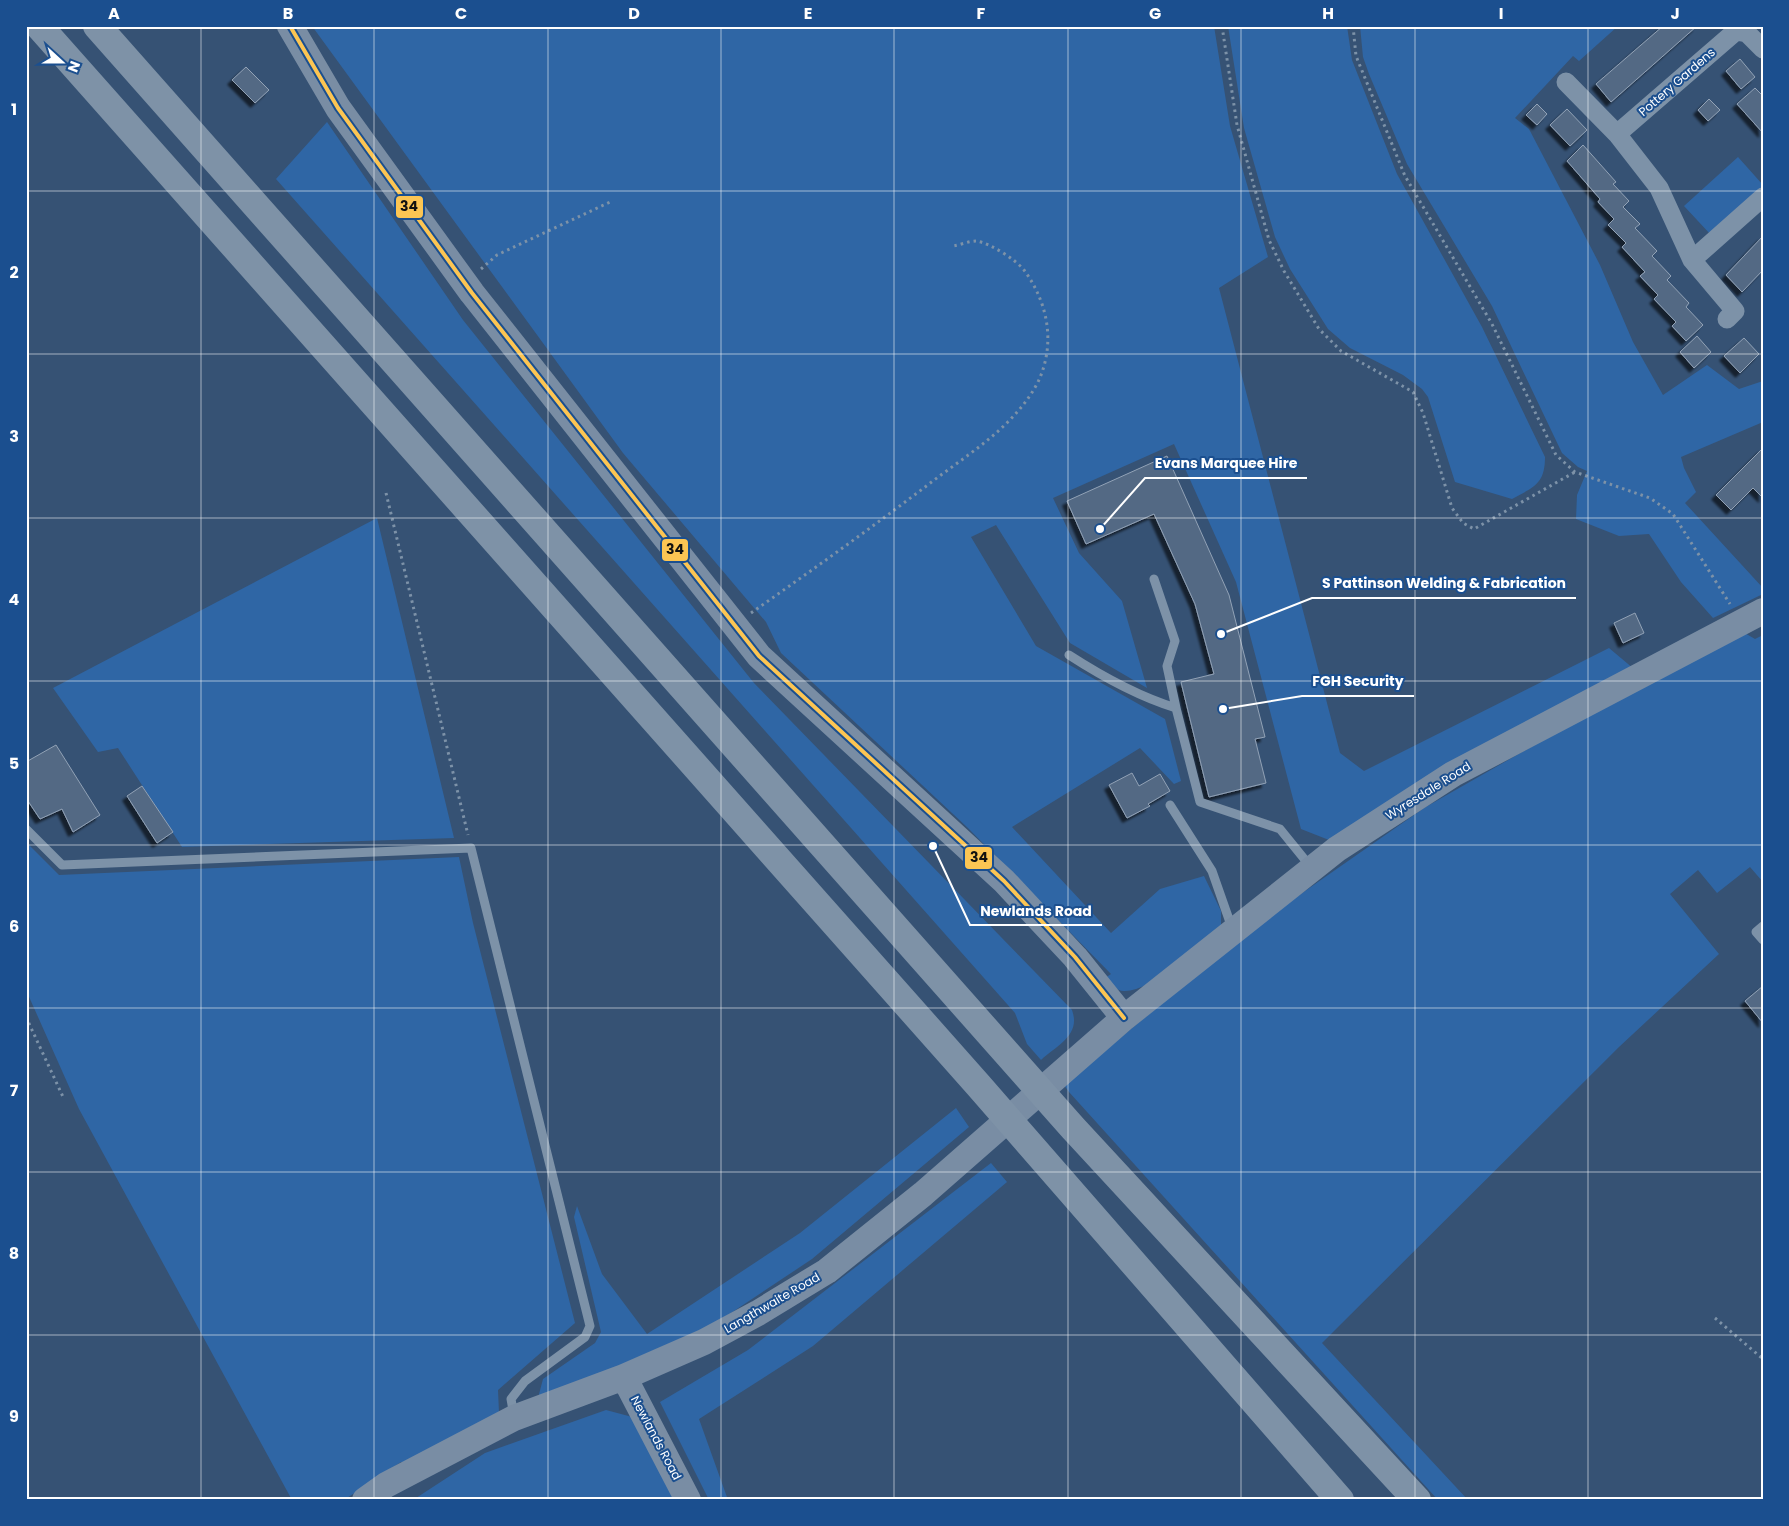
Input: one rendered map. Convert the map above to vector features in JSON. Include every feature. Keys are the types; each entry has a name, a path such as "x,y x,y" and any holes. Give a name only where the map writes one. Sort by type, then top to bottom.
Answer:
{"highway":[{"path":"39,26 979,1086 1340,1500"},
{"path":"97,26 1073,1128 1417,1500"}],"street":[{"path":"290,26 338,108 465,283 759,656 1004,881 1074,958 1124,1018"},
{"name":"Pottery Gardens","path":"1618,134 1737,29 1747,33 1763,49"},
{"path":"1566,82 1618,134 1659,188 1692,260 1735,311 1727,319"},
{"path":"1692,260 1763,198"},
{"name":"Wyresdale Road","path":"1124,1018 1337,849 1453,774 1752,616"},
{"name":"Langthwaite Road","path":"365,1500 386,1486 514,1418 624,1377 704,1342 758,1313 827,1271 923,1194 1124,1018"},
{"name":"Newlands Road","path":"624,1377 688,1500"}],"lane":[{"path":"1154,578 1175,641 1167,666 1200,802 1280,830 1312,868"},
{"path":"1069,655 1110,681 1153,701 1176,708"},
{"path":"1170,805 1212,871 1233,930"},
{"path":"26,829 62,864 471,848 590,1326 585,1337 525,1381 511,1399 514,1418"},
{"path":"1763,926 1756,932 1763,940"}],"path":[{"path":"1222,26 1237,125 1269,240 1284,271 1319,329 1341,351 1413,392 1423,413 1452,508 1463,523 1474,529 1575,472"},
{"path":"1353,26 1356,56 1405,176 1492,324 1556,455 1575,472 1650,498 1673,514 1752,616"},
{"path":"465,283 497,255 610,202"},
{"path":"734,624 869,529 1003,428 1024,403 1037,383 1047,355 1048,329 1045,309 1037,290 1022,268 1005,254 976,241 953,246"},
{"path":"386,493 471,848"},
{"path":"26,1017 64,1099"},
{"path":"1714,1318 1763,1360"}],"shaded area":[{"path":"312,26 1214,26 1230,126 1268,257 1219,288 1340,753 1364,771 1609,648 1634,669 1329,840 1301,829 1236,582 1174,444 1053,498 1079,553 1122,601 1147,688 1070,643 996,525 971,537 1036,646 1165,719 1181,781 1174,784 1140,748 1012,827 1111,933 1160,889 1204,876 1221,911 1221,928 1174,967 1148,984 1135,989 1118,990 1105,978 1111,974 968,828 781,653 766,622 623,453"},
{"path":"1228,26 1347,26 1352,60 1397,174 1482,327 1545,457 1543,473 1537,484 1532,488 1512,499 1455,482 1428,397 1422,389 1403,375 1350,348 1328,329 1290,269 1275,237 1244,128"},
{"path":"1360,26 1618,26 1579,61 1573,56 1515,118 1529,129 1600,265 1633,342 1663,395 1707,365 1739,389 1763,381 1763,422 1681,457 1684,468 1696,492 1685,503 1763,588 1763,594 1713,618 1681,582 1649,534 1619,536 1576,519 1577,495 1587,471 1578,467 1562,453 1492,306 1407,164 1363,57"},
{"path":"327,122 463,320 754,683 1072,1010 1074,1019 1071,1033 1041,1060 1027,1044 1015,1013 276,179"},
{"path":"1738,157 1763,185 1763,188 1711,235 1684,206"},
{"path":"377,518 454,838 182,847 118,748 98,752 53,688"},
{"path":"1743,632 1755,639 1763,635 1763,882 1750,867 1717,893 1698,870 1670,894 1719,954 1619,1047 1322,1343 1468,1500 1438,1500 1064,1085 1252,928 1424,808 1531,747"},
{"path":"26,842 59,875 459,857 473,923 575,1323 498,1390 499,1413 411,1462 401,1462 344,1500 292,1500 79,1109 26,990"},
{"path":"956,1108 969,1127 812,1259 716,1323 633,1368 538,1398 543,1379 595,1343 601,1332 574,1217 577,1206 602,1274 647,1334 800,1233"},
{"path":"991,1163 1007,1182 813,1346 699,1419 728,1500 709,1500 660,1402 748,1350"},
{"path":"606,1410 636,1418 677,1500 413,1500 485,1453"}],"building":[{"path":"1663,26 1697,26 1611,102 1596,84"},
{"path":"1740,59 1755,77 1741,89 1726,71"},
{"path":"246,67 269,90 255,103 232,80"},
{"path":"1755,88 1763,96 1763,133 1737,104"},
{"path":"1709,99 1720,110 1708,121 1698,110"},
{"path":"1537,104 1547,114 1537,125 1526,115"},
{"path":"1567,109 1587,130 1570,146 1550,125"},
{"path":"1583,145 1616,182 1613,184 1629,201 1623,207 1640,224 1635,228 1657,251 1652,256 1671,276 1667,280 1689,303 1686,307 1703,325 1686,341 1672,326 1676,322 1654,299 1658,295 1640,276 1645,272 1622,247 1626,243 1608,225 1614,219 1598,202 1600,199 1567,161"},
{"path":"1763,236 1763,270 1742,292 1726,275"},
{"path":"1697,336 1711,352 1694,368 1680,352"},
{"path":"1744,338 1759,354 1740,373 1724,356"},
{"path":"1763,448 1763,498 1753,488 1731,510 1716,495"},
{"path":"1167,456 1229,595 1265,737 1255,739 1266,783 1209,797 1181,682 1214,674 1195,604 1154,514 1086,544 1067,501"},
{"path":"1635,613 1644,633 1623,643 1614,623"},
{"path":"56,745 100,815 73,832 62,809 40,819 26,798 26,762"},
{"path":"1132,773 1139,786 1160,774 1170,791 1148,804 1150,806 1127,818 1109,785"},
{"path":"142,786 173,832 157,843 127,796"},
{"path":"1763,986 1763,1023 1745,1001"}],"transit line":[{"name":"34","path":"290,26 338,108 472,293 759,656 1004,881 1075,957 1124,1018"}],"place":[{"name":"Evans Marquee Hire","path":"1100,529"},
{"name":"S Pattinson Welding & Fabrication","path":"1221,634"},
{"name":"FGH Security","path":"1223,709"},
{"name":"Newlands Road","path":"933,846"}]}
